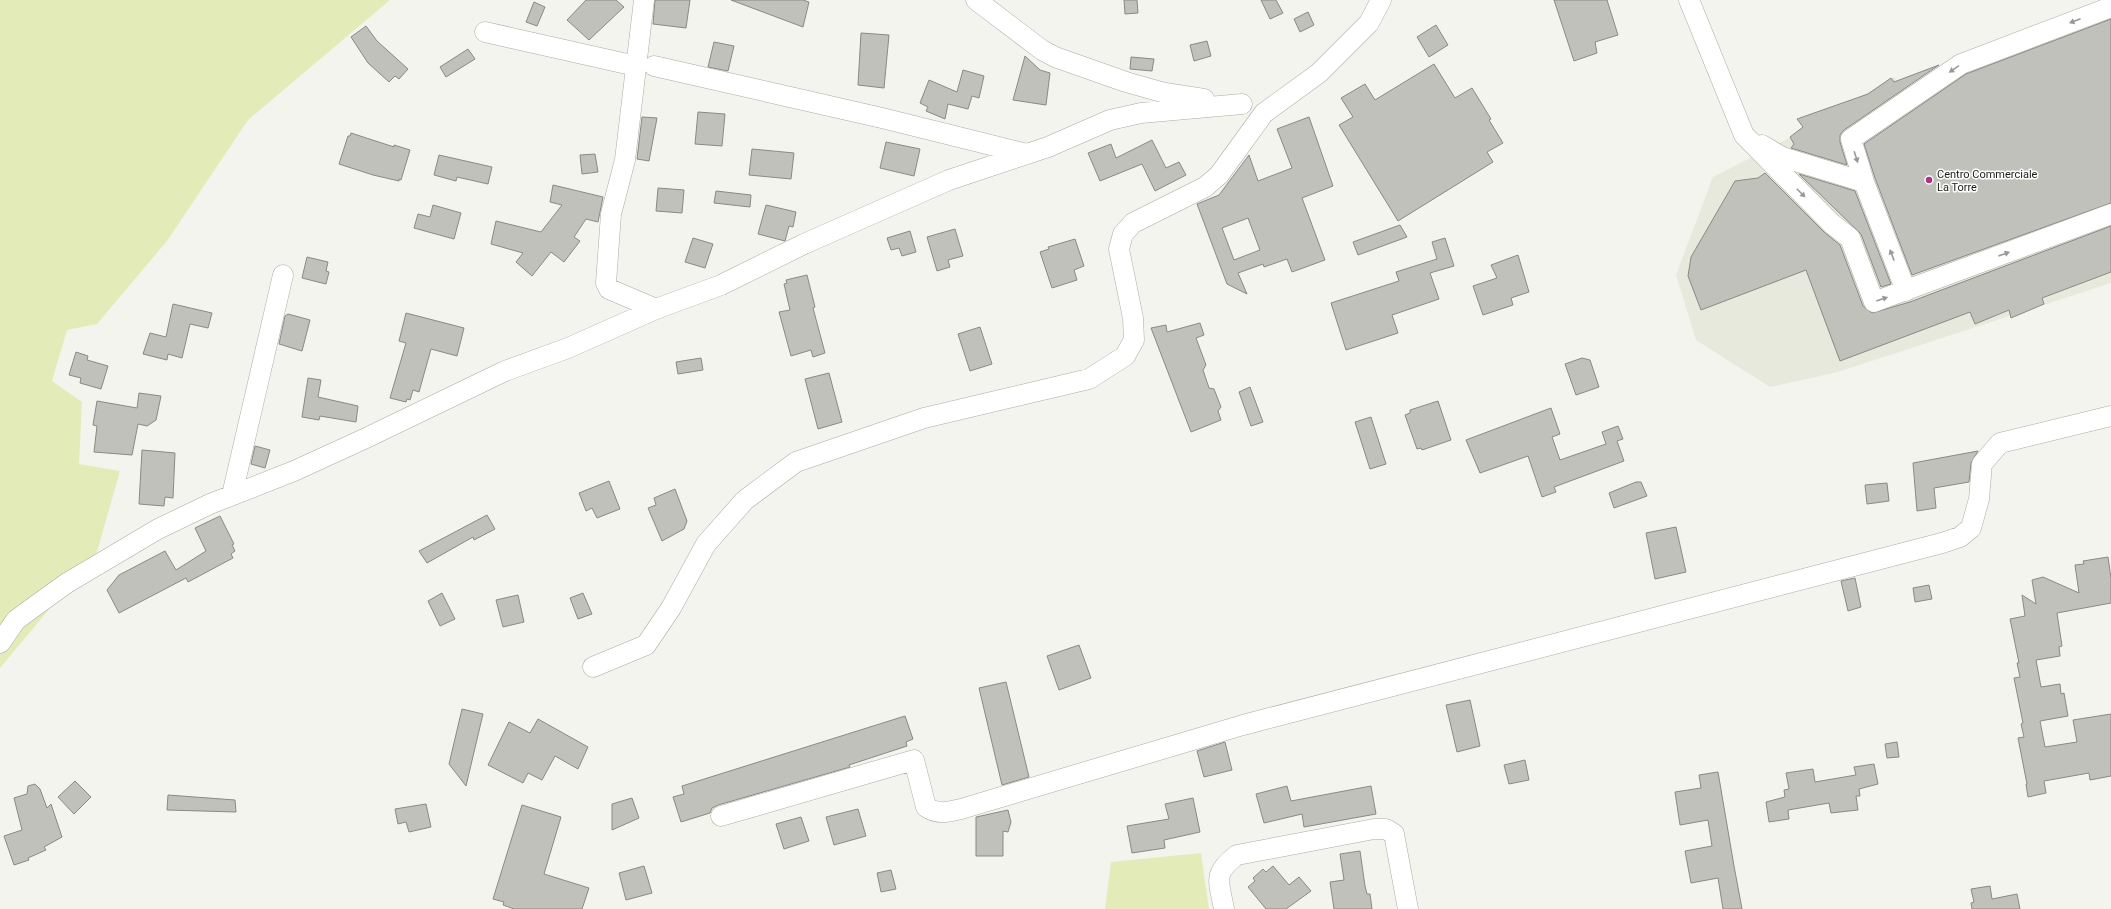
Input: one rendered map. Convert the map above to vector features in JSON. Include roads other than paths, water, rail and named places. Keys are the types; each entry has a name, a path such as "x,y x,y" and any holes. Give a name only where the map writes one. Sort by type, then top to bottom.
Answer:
{"street":[{"path":"644,0 645,66 625,160 611,214 606,283 609,289 656,309"},
{"path":"976,0 1042,50 1055,57 1126,82 1165,93 1272,107"},
{"path":"594,667 646,645 671,608 706,544 745,500 796,462 924,418 1089,379 1125,356 1134,340 1133,318 1119,249 1123,234 1133,223 1205,188 1219,175 1264,113 1319,73 1369,23 1381,0"},
{"path":"1688,0 1744,135 1832,224 1850,238 1874,302 2111,214"},
{"path":"1906,291 1864,182 1851,140 1961,64 2111,7"},
{"path":"485,32 882,118 1027,154"},
{"path":"0,643 16,620 67,583 158,529 232,495 364,439 505,371 568,348 656,309 729,282 804,244 949,180 1027,154 1110,120 1141,113 1242,104"},
{"path":"1744,135 1782,157 1864,182"},
{"path":"232,495 283,275"},
{"path":"721,816 914,760 926,807 934,812 945,813 961,810 1243,725 1942,543 1960,537 1971,528 1978,499 1982,464 2000,443 2111,416"},
{"path":"1224,909 1218,879 1223,866 1237,855 1374,829 1386,829 1394,834 1408,909"}],"place":[{"name":"Centro Commerciale La Torre","path":"1929,180"}]}
